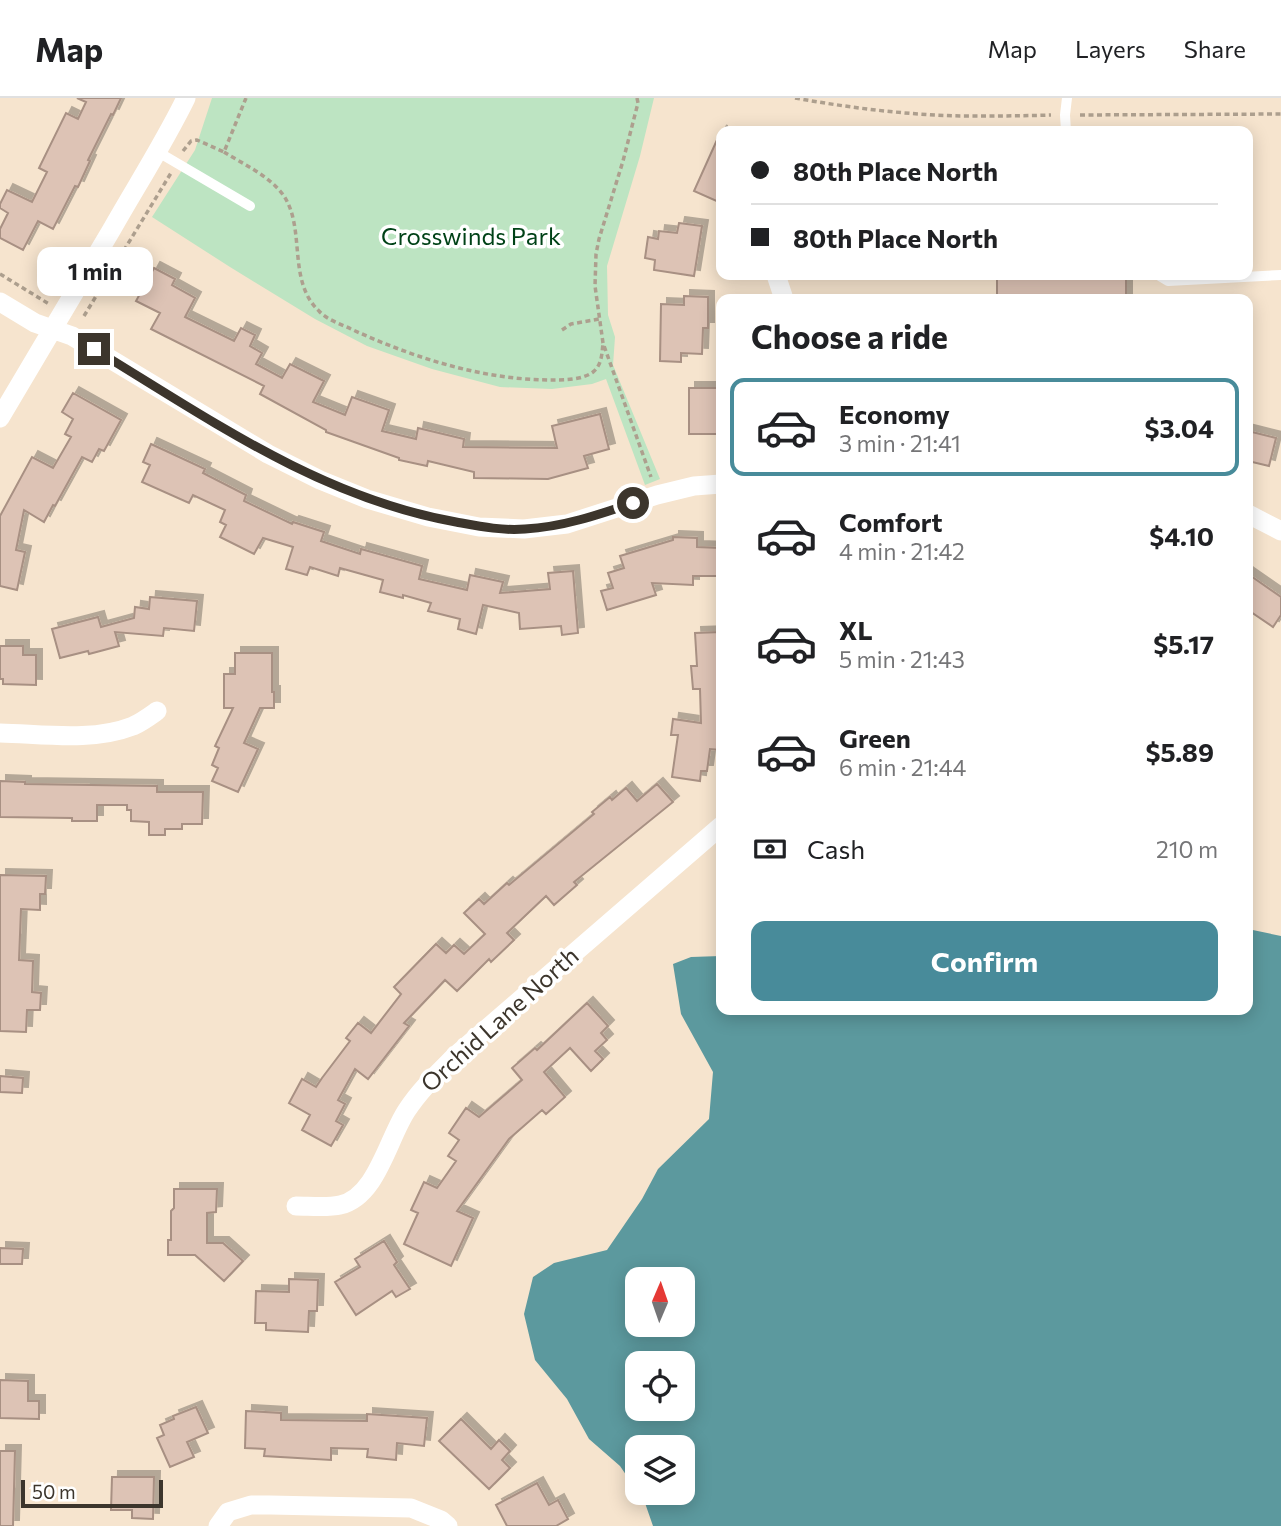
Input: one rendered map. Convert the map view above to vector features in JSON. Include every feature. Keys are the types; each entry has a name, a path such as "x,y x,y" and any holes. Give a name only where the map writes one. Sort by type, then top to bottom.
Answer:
{"street":[{"path":"0,418 158,152 186,98"},
{"path":"0,302 35,323 72,336 268,454 320,480 367,499 428,517 479,527 524,529 567,524 657,495 694,486 716,485"},
{"path":"1253,517 1281,531"},
{"path":"0,733 109,733 135,725 157,711"},
{"name":"Orchid Lane North","path":"296,1206 341,1205 361,1194 376,1174 406,1111 426,1084 716,830"},
{"path":"218,1526 228,1512 251,1505 411,1508 441,1520 448,1526"}],"lane":[{"path":"1066,126 1067,98"},
{"path":"158,152 250,206"},
{"path":"1253,276 1281,275"},
{"path":"1166,280 1187,280"}],"path":[{"path":"637,98 623,161 599,239 595,286 603,343 657,495"},
{"path":"795,98 873,110 961,116 1281,114"},
{"path":"224,152 269,180 285,197 293,220 299,269 304,285 319,312 336,322 397,348 474,372 507,378 562,380 590,374 600,361 603,343"},
{"path":"562,330 571,324 599,319"}],"green space":[{"name":"Crosswinds Park","path":"212,98 654,98 640,156 607,266 608,315 615,337 613,365 660,479 645,485 606,379 592,384 552,389 500,387 432,369 367,346 315,319 152,217 195,150"}],"water":[{"path":"1253,930 1281,936 1281,1526 653,1526 646,1505 695,1505 695,1435 625,1435 625,1473 589,1439 567,1399 535,1360 524,1314 533,1277 554,1263 607,1250 642,1199 658,1169 709,1119 713,1072 681,1014 673,964 691,957 716,956 716,1015 1253,1015"}],"building":[{"path":"77,98 121,98 88,160 90,161 78,187 75,186 53,229 38,221 23,250 0,238 0,229 8,213 0,208 0,204 7,190 32,202 47,172 39,168 66,113 78,119 86,102"},
{"path":"716,142 716,201 694,191"},
{"path":"679,223 702,226 694,276 654,270 655,260 645,258 648,237 658,239 659,231 677,233"},
{"path":"154,268 175,279 172,285 195,298 185,317 234,341 241,328 255,335 250,346 262,353 256,364 282,378 290,364 324,381 313,402 345,415 352,397 389,410 382,431 416,439 418,428 464,439 463,447 557,448 552,426 600,414 609,449 584,456 588,468 548,479 474,478 474,472 428,461 427,466 399,460 326,432 260,394 264,386 151,329 160,313 136,301"},
{"path":"997,280 1126,280 1126,294 997,294"},
{"path":"684,296 708,297 708,328 703,328 702,354 681,353 681,362 660,361 661,304 684,305"},
{"path":"689,388 716,388 716,434 689,434"},
{"path":"73,393 121,420 104,451 99,449 92,462 82,457 44,522 24,510 16,550 25,552 17,590 0,586 0,516 32,457 53,468 71,437 65,434 73,419 62,412"},
{"path":"1253,432 1276,438 1269,466 1253,462"},
{"path":"151,444 205,469 203,473 246,495 244,501 292,524 293,522 324,532 321,541 360,554 361,549 422,566 419,579 467,590 470,575 503,582 500,593 550,589 548,573 573,571 578,633 562,635 561,626 520,629 519,613 483,605 476,634 458,629 460,619 428,611 431,603 380,592 383,580 340,568 338,576 310,567 307,575 286,569 293,547 263,538 254,554 220,537 226,525 220,522 225,510 193,495 189,503 142,482 150,465 143,462"},
{"path":"673,537 697,538 697,547 716,548 716,576 693,576 693,585 652,583 656,595 607,610 601,591 613,588 608,573 624,568 620,556 673,540"},
{"path":"1253,577 1281,597 1281,615 1273,627 1253,613"},
{"path":"150,597 197,601 194,631 164,628 163,636 115,632 119,646 60,658 52,629 98,617 101,627 134,618 135,607 149,609"},
{"path":"716,632 716,750 710,749 707,771 701,771 700,781 672,777 678,735 671,735 673,719 701,723 700,689 693,689 691,666 697,666 695,633"},
{"path":"0,646 23,646 23,655 36,655 36,685 3,684 3,679 0,679"},
{"path":"235,653 272,653 274,692 274,708 260,708 244,743 258,749 238,792 212,781 218,768 212,765 219,748 215,746 233,708 224,708 224,674 235,674"},
{"path":"0,781 25,784 157,786 157,792 203,792 202,824 182,824 182,829 165,829 165,835 149,835 149,822 131,821 131,810 127,810 127,805 97,805 97,821 0,817"},
{"path":"657,784 673,802 574,882 577,885 554,905 546,896 507,933 514,940 491,962 489,959 457,991 445,980 404,1023 409,1026 368,1079 355,1069 338,1100 345,1104 336,1121 343,1125 331,1146 302,1130 310,1115 289,1103 302,1079 316,1087 350,1041 346,1038 358,1023 371,1033 401,994 394,987 436,944 446,953 454,945 464,954 485,934 464,913 479,899 484,904 507,883 509,885 594,814 592,812 610,797 612,800 626,788 637,801"},
{"path":"0,875 46,876 45,894 40,894 40,910 21,909 19,960 33,961 32,992 41,993 40,1010 27,1010 26,1032 0,1031"},
{"path":"587,1003 608,1026 601,1033 607,1040 595,1051 603,1059 591,1071 570,1048 544,1072 565,1097 546,1114 542,1110 509,1139 457,1211 473,1218 451,1266 404,1244 418,1213 411,1210 424,1182 437,1188 456,1161 448,1156 459,1140 449,1133 466,1108 479,1117 522,1080 512,1068 535,1048 537,1050"},
{"path":"0,1076 23,1078 22,1093 0,1092"},
{"path":"174,1189 217,1189 216,1212 207,1213 207,1243 223,1243 243,1261 224,1281 195,1255 168,1255"},
{"path":"384,1241 397,1262 394,1265 410,1289 396,1297 392,1291 356,1315 335,1282 360,1267 355,1259"},
{"path":"0,1248 23,1249 22,1264 0,1264"},
{"path":"289,1279 318,1280 317,1311 309,1311 308,1332 266,1330 266,1323 255,1323 256,1291 289,1292"},
{"path":"0,1380 28,1381 28,1401 39,1401 39,1419 0,1418"},
{"path":"196,1407 208,1433 187,1442 194,1457 170,1467 157,1438 164,1435 160,1425 174,1419 173,1416"},
{"path":"246,1411 281,1413 281,1420 367,1421 367,1414 427,1418 424,1446 397,1443 396,1460 367,1457 368,1449 331,1448 331,1460 264,1456 265,1449 245,1448"},
{"path":"461,1419 491,1449 499,1440 510,1451 502,1460 510,1468 489,1489 439,1441"},
{"path":"0,1451 15,1451 13,1526 0,1526"},
{"path":"112,1477 154,1477 153,1519 132,1518 132,1510 111,1510"},
{"path":"537,1483 549,1505 558,1500 568,1519 556,1526 507,1526 496,1505"}],"route":[{"path":"94,349 268,454 320,480 367,499 428,517 479,527 524,529 567,524 633,503"}]}
